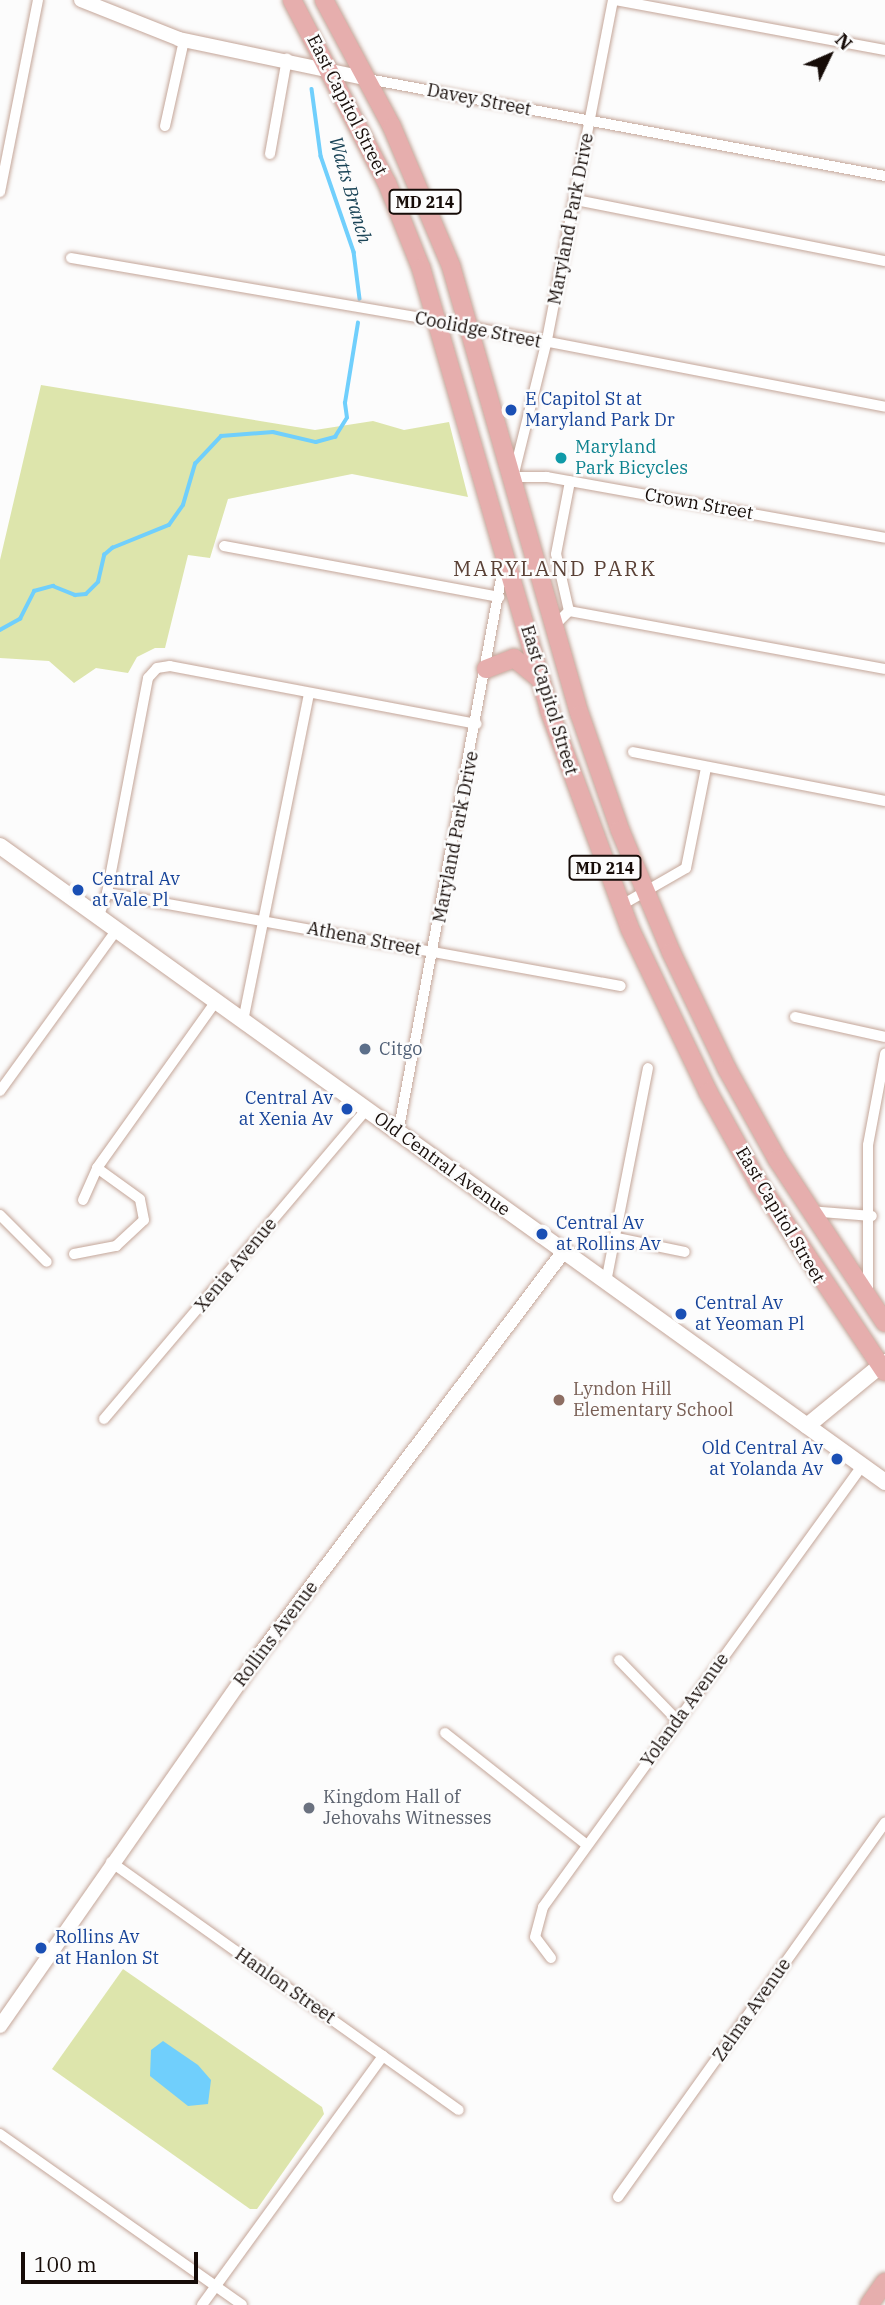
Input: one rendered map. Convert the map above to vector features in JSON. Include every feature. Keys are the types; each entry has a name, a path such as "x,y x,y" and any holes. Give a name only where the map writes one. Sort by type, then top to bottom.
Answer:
{"main road":[{"name":"East Capitol Street","path":"292,0 331,69 387,183 439,321 503,539 541,681 620,906 659,994 752,1172 883,1367"},
{"name":"East Capitol Street","path":"324,0 369,79 435,223 471,329 594,757 646,893 727,1069 809,1211 885,1324"},
{"path":"486,669 514,658 541,681"},
{"name":"Old Central Avenue","path":"0,846 885,1482"},
{"path":"807,1426 883,1367"},
{"path":"869,2305 885,2283"}],"street":[{"path":"0,192 38,0"},
{"name":"Davey Street","path":"80,0 184,40 287,59 369,79 885,176"},
{"path":"614,0 885,50"},
{"name":"Maryland Park Drive","path":"513,477 546,344 614,0"},
{"path":"165,126 184,40"},
{"path":"270,154 287,59"},
{"path":"576,200 885,261"},
{"name":"Coolidge Street","path":"71,258 439,321 546,344 885,407"},
{"name":"Crown Street","path":"513,477 570,481 885,538"},
{"path":"569,611 556,554 570,481"},
{"name":"Maryland Park Drive","path":"398,1133 477,724 499,597 503,539"},
{"path":"224,546 499,597"},
{"path":"555,625 569,611"},
{"path":"569,611 885,669"},
{"path":"98,918 107,893 145,691 150,674 163,666 477,724"},
{"path":"243,1021 309,695"},
{"path":"633,752 885,802"},
{"path":"620,906 686,868 706,768"},
{"name":"Athena Street","path":"107,893 621,986"},
{"path":"0,1091 116,931"},
{"path":"83,1200 97,1168 216,1001"},
{"path":"795,1017 885,1037"},
{"path":"868,1301 872,1216 868,1144 885,1054"},
{"path":"606,1282 617,1238 648,1068"},
{"name":"Xenia Avenue","path":"104,1419 366,1110"},
{"path":"74,1254 116,1246 144,1220 140,1199 97,1168"},
{"path":"809,1211 872,1216"},
{"path":"0,1216 47,1262"},
{"path":"617,1238 685,1252"},
{"name":"Rollins Avenue","path":"0,2025 111,1862 251,1667 564,1251"},
{"name":"Yolanda Avenue","path":"551,1958 537,1943 535,1923 587,1845 862,1466"},
{"path":"620,1660 677,1720"},
{"path":"445,1733 587,1845"},
{"name":"Zelma Avenue","path":"618,2197 884,1826"},
{"name":"Hanlon Street","path":"111,1862 459,2109"},
{"path":"202,2305 383,2056"},
{"path":"0,2134 242,2305"}],"green space":[{"path":"41,385 315,430 373,421 404,430 449,422 468,497 352,474 228,499 210,558 188,555 165,648 155,648 137,657 128,673 96,668 74,683 49,661 0,658 0,560"},
{"path":"123,1969 322,2107 324,2114 257,2209 250,2209 52,2069"}],"water":[{"path":"163,2041 198,2065 211,2080 208,2104 188,2106 150,2076 151,2050"}],"waterway":[{"name":"Watts Branch","path":"312,89 321,156 354,252 360,299"},
{"name":"Watts Branch","path":"0,630 20,619 34,591 53,586 75,595 86,594 98,582 104,555 112,548 169,525 183,505 195,464 221,436 273,432 316,442 335,437 347,418 345,403 358,323"}],"place":[{"name":"E Capitol St at Maryland Park Dr","path":"511,410"},
{"name":"Maryland Park Bicycles","path":"561,458"},
{"name":"Central Av at Vale Pl","path":"78,890"},
{"name":"Citgo","path":"365,1049"},
{"name":"Central Av at Xenia Av","path":"347,1109"},
{"name":"Central Av at Rollins Av","path":"542,1234"},
{"name":"Central Av at Yeoman Pl","path":"681,1314"},
{"name":"Lyndon Hill Elementary School","path":"559,1400"},
{"name":"Old Central Av at Yolanda Av","path":"837,1459"},
{"name":"Kingdom Hall of Jehovahs Witnesses","path":"309,1808"},
{"name":"Rollins Av at Hanlon St","path":"41,1948"}],"district":[{"name":"MARYLAND PARK","path":"555,568"}]}
